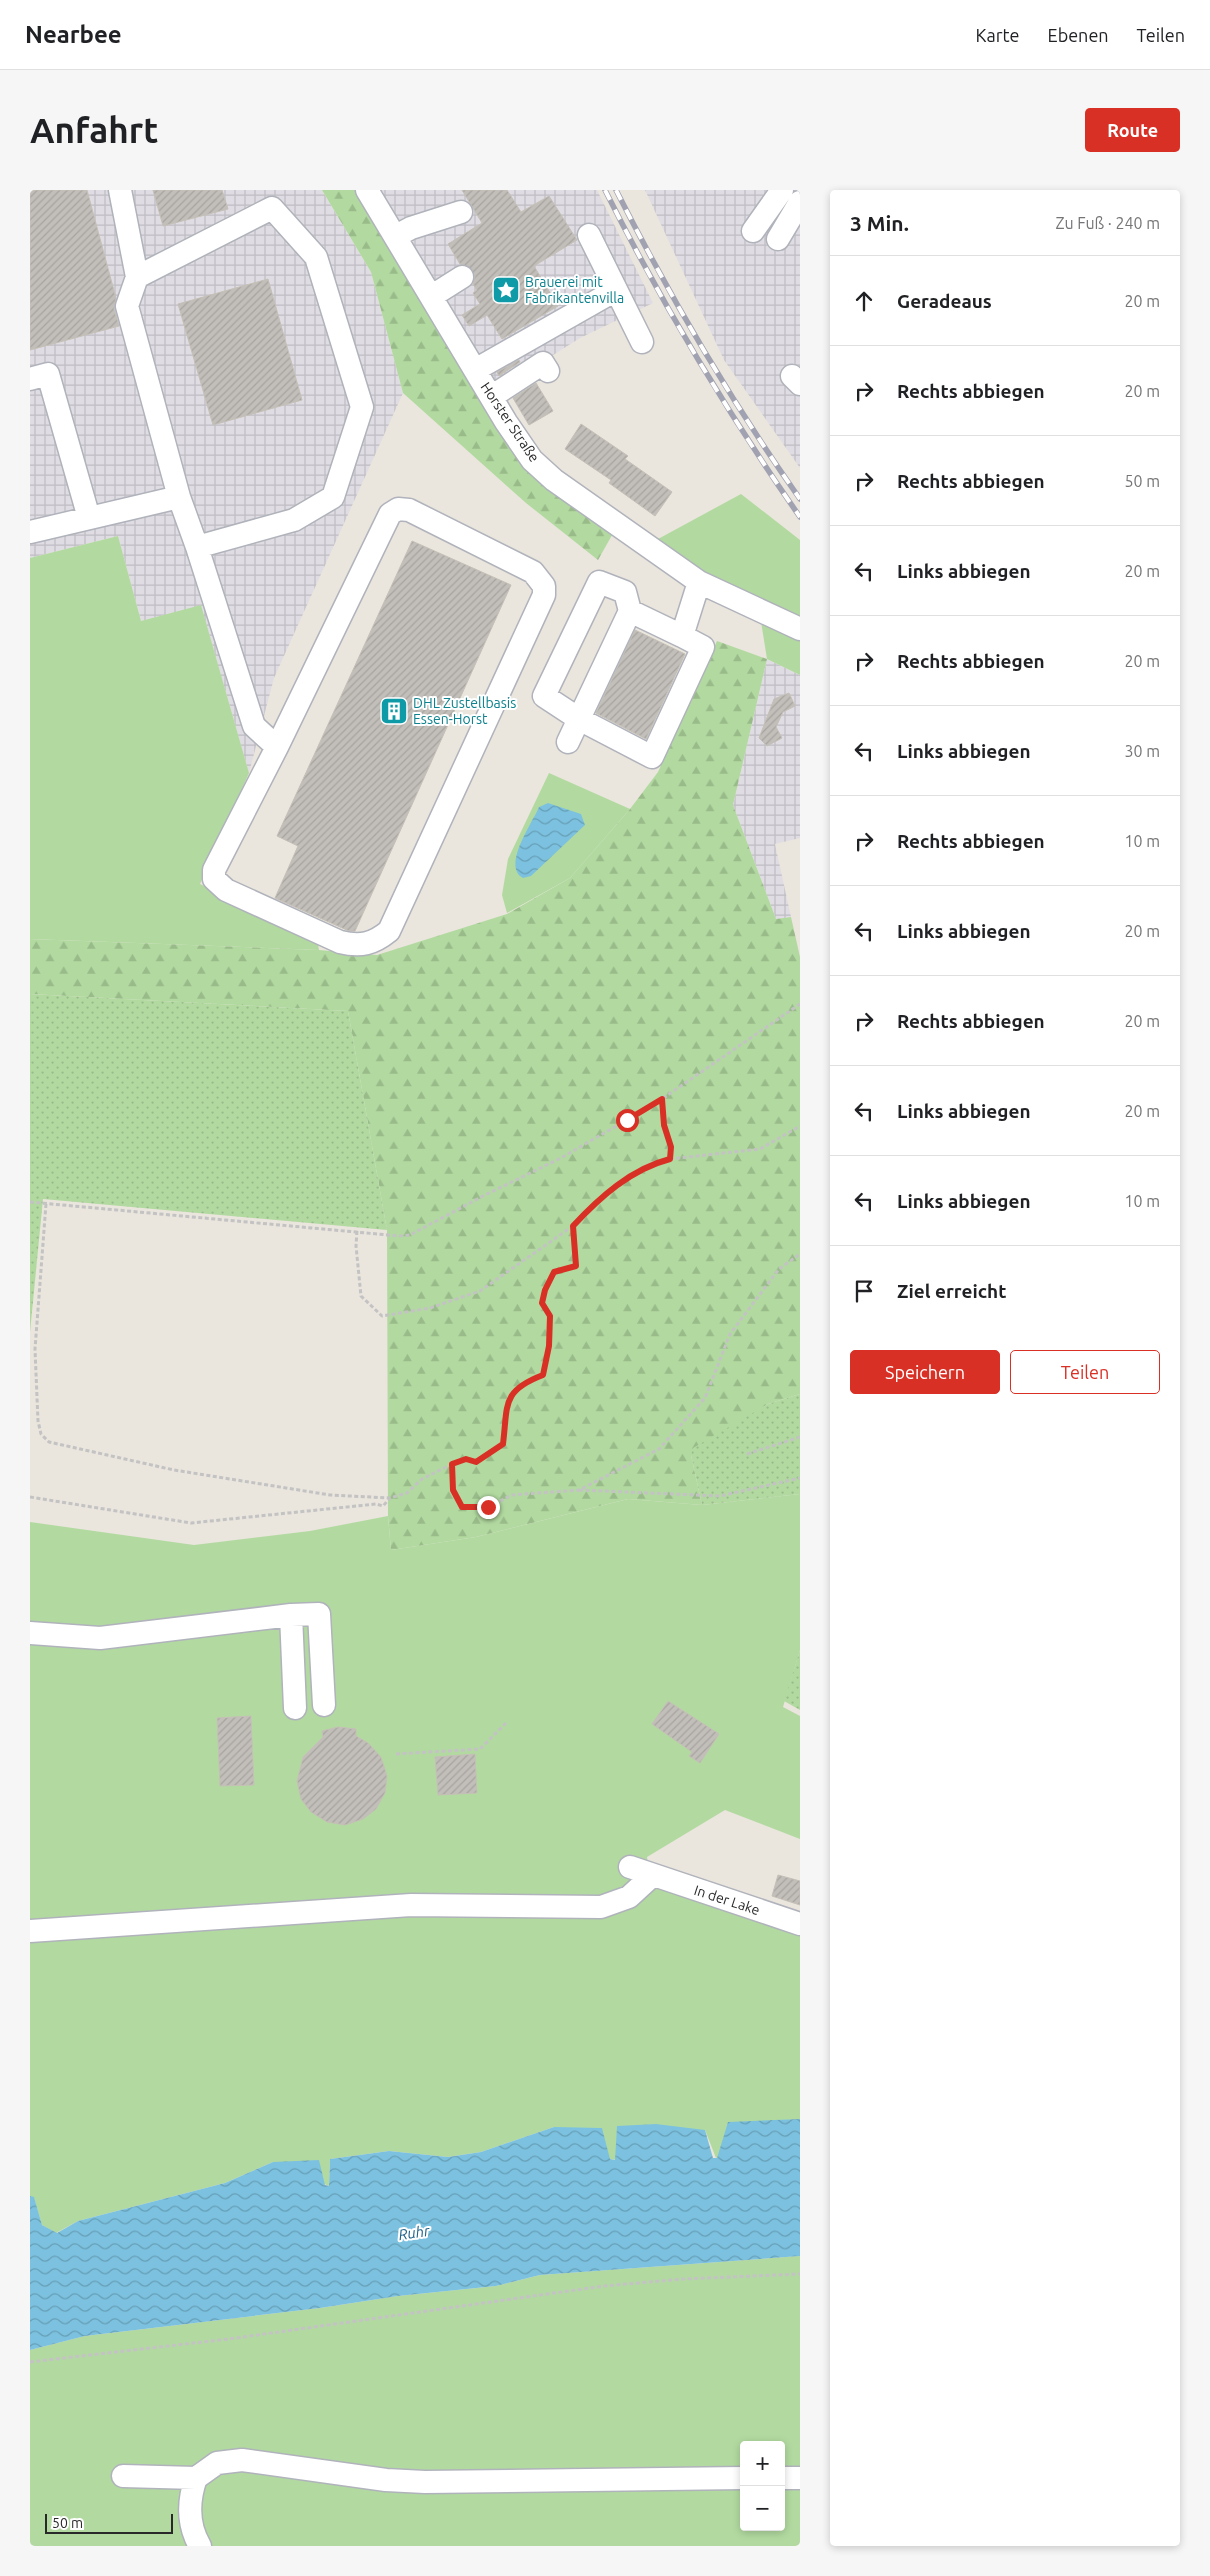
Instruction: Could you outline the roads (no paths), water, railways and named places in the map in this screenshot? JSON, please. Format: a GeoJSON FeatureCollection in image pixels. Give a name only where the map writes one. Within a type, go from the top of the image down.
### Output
{"type":"FeatureCollection","features":[{"type":"Feature","properties":{"kind":"street"},"geometry":{"type":"LineString","coordinates":[[120,190],[138,277],[127,306],[179,496],[254,726],[277,747]]}},
{"type":"Feature","properties":{"kind":"street","name":"Horster Straße"},"geometry":{"type":"LineString","coordinates":[[367,190],[491,397],[532,460],[554,480],[699,582],[800,629]]}},
{"type":"Feature","properties":{"kind":"street"},"geometry":{"type":"LineString","coordinates":[[753,231],[783,190],[800,202],[778,239]]}},
{"type":"Feature","properties":{"kind":"street"},"geometry":{"type":"LineString","coordinates":[[138,277],[269,199],[316,257],[362,407],[333,497],[294,520],[197,547]]}},
{"type":"Feature","properties":{"kind":"street"},"geometry":{"type":"LineString","coordinates":[[396,236],[411,228],[461,212]]}},
{"type":"Feature","properties":{"kind":"street"},"geometry":{"type":"LineString","coordinates":[[589,235],[642,342]]}},
{"type":"Feature","properties":{"kind":"street"},"geometry":{"type":"LineString","coordinates":[[432,296],[462,276]]}},
{"type":"Feature","properties":{"kind":"street"},"geometry":{"type":"LineString","coordinates":[[476,370],[616,290]]}},
{"type":"Feature","properties":{"kind":"street"},"geometry":{"type":"LineString","coordinates":[[491,397],[543,363],[548,371]]}},
{"type":"Feature","properties":{"kind":"street"},"geometry":{"type":"LineString","coordinates":[[30,379],[48,374],[89,518]]}},
{"type":"Feature","properties":{"kind":"street"},"geometry":{"type":"LineString","coordinates":[[30,532],[179,496]]}},
{"type":"Feature","properties":{"kind":"street"},"geometry":{"type":"LineString","coordinates":[[398,509],[409,510],[533,572],[540,578],[544,586],[544,595],[389,931],[377,941],[356,946],[340,942],[226,890],[214,879],[214,870],[277,747],[390,514],[398,509]]}},
{"type":"Feature","properties":{"kind":"street"},"geometry":{"type":"LineString","coordinates":[[568,742],[579,719],[630,611],[625,592],[599,582],[544,696],[579,719],[652,757],[703,647],[630,611]]}},
{"type":"Feature","properties":{"kind":"street"},"geometry":{"type":"LineString","coordinates":[[682,636],[699,582]]}},
{"type":"Feature","properties":{"kind":"street"},"geometry":{"type":"LineString","coordinates":[[30,1633],[100,1638],[291,1615],[319,1614],[324,1705]]}},
{"type":"Feature","properties":{"kind":"street"},"geometry":{"type":"LineString","coordinates":[[291,1615],[295,1708]]}},
{"type":"Feature","properties":{"kind":"street","name":"In der Lake"},"geometry":{"type":"LineString","coordinates":[[630,1867],[800,1924]]}},
{"type":"Feature","properties":{"kind":"street"},"geometry":{"type":"LineString","coordinates":[[30,1931],[411,1904],[601,1907],[629,1897],[653,1875]]}},
{"type":"Feature","properties":{"kind":"street"},"geometry":{"type":"LineString","coordinates":[[123,2476],[196,2478],[218,2463],[242,2460],[386,2480],[425,2482],[740,2478]]}},
{"type":"Feature","properties":{"kind":"street"},"geometry":{"type":"LineString","coordinates":[[196,2478],[189,2499],[190,2519],[200,2546]]}},
{"type":"Feature","properties":{"kind":"street"},"geometry":{"type":"LineString","coordinates":[[785,2478],[800,2478]]}},
{"type":"Feature","properties":{"kind":"water"},"geometry":{"type":"Polygon","coordinates":[[[548,803],[581,814],[585,825],[531,876],[523,878],[517,872],[515,864],[520,844],[539,807],[548,803]]]}},
{"type":"Feature","properties":{"kind":"water","name":"Ruhr"},"geometry":{"type":"Polygon","coordinates":[[[800,2119],[800,2256],[540,2275],[496,2286],[398,2296],[320,2308],[85,2336],[30,2350],[30,2196],[34,2197],[42,2225],[57,2233],[78,2221],[225,2183],[273,2162],[319,2160],[325,2185],[329,2186],[330,2159],[389,2151],[448,2157],[481,2152],[554,2127],[602,2128],[610,2159],[615,2160],[617,2126],[656,2124],[705,2130],[713,2158],[717,2158],[728,2122],[800,2119]]]}},
{"type":"Feature","properties":{"kind":"railway"},"geometry":{"type":"LineString","coordinates":[[605,190],[649,274],[696,357],[800,517]]}},
{"type":"Feature","properties":{"kind":"railway"},"geometry":{"type":"LineString","coordinates":[[616,190],[702,348],[774,462],[800,499]]}},
{"type":"Feature","properties":{"kind":"place","name":"Brauerei mit Fabrikantenvilla"},"geometry":{"type":"Point","coordinates":[506,290]}},
{"type":"Feature","properties":{"kind":"place","name":"DHL Zustellbasis Essen-Horst"},"geometry":{"type":"Point","coordinates":[394,711]}}]}
